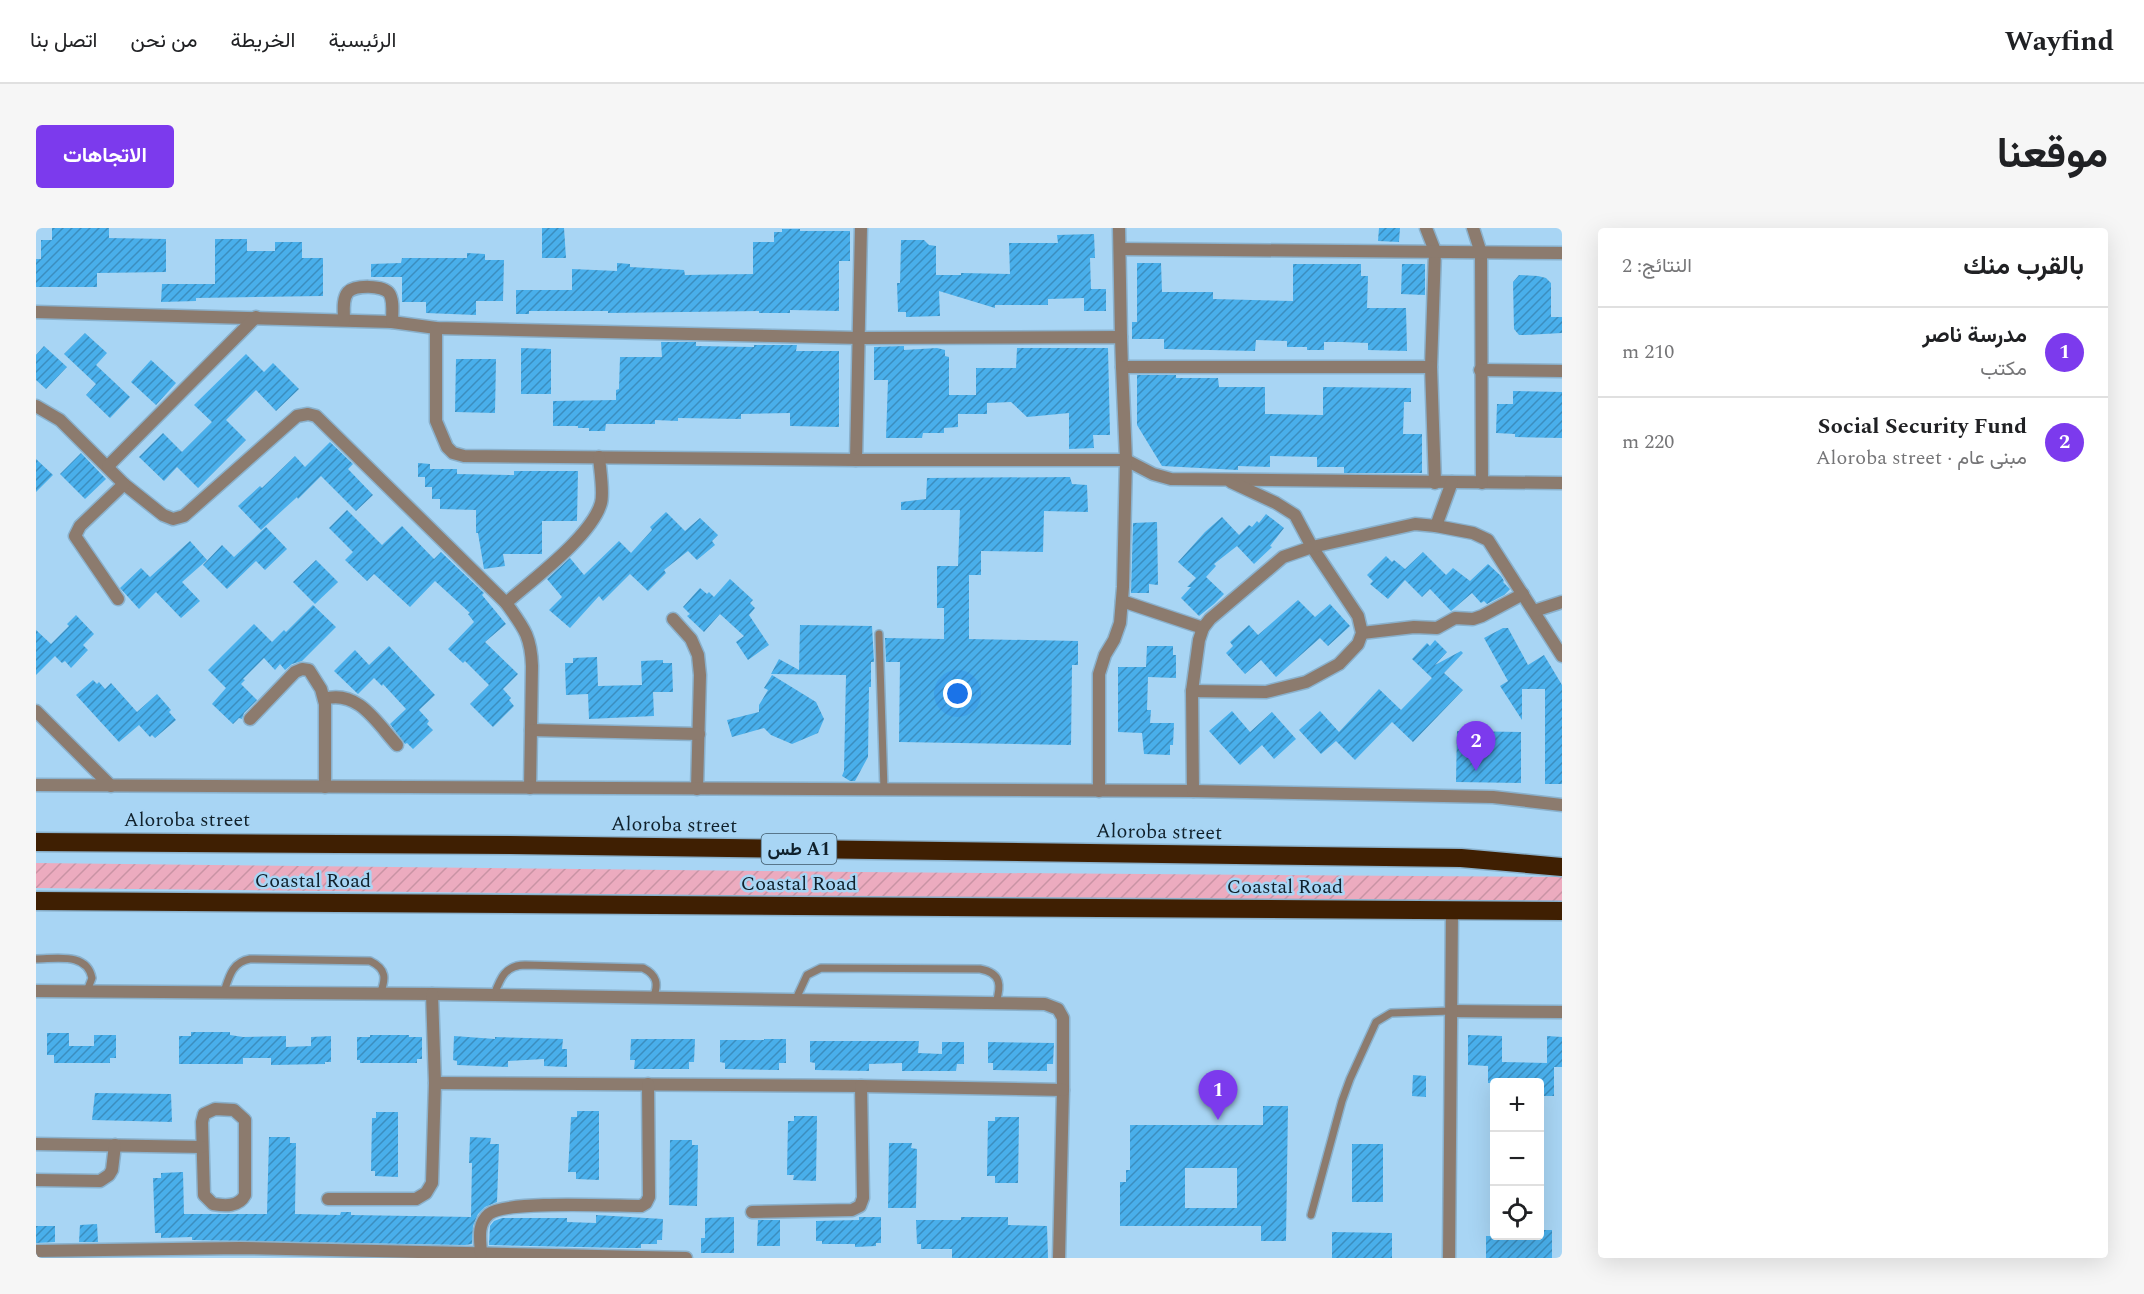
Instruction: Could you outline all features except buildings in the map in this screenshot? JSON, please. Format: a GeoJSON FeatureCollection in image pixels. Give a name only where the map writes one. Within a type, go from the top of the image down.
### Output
{"type":"FeatureCollection","features":[{"type":"Feature","properties":{"kind":"highway","name":"Aloroba street"},"geometry":{"type":"LineString","coordinates":[[36,842],[498,845],[1461,858],[1562,867]]}},
{"type":"Feature","properties":{"kind":"highway","name":"Coastal Road"},"geometry":{"type":"LineString","coordinates":[[36,902],[1562,911]]}},
{"type":"Feature","properties":{"kind":"street"},"geometry":{"type":"LineString","coordinates":[[856,460],[861,228]]}},
{"type":"Feature","properties":{"kind":"street"},"geometry":{"type":"LineString","coordinates":[[1099,791],[1099,674],[1120,623],[1122,601],[1126,460],[1119,228]]}},
{"type":"Feature","properties":{"kind":"street"},"geometry":{"type":"LineString","coordinates":[[1426,228],[1435,251],[1431,367],[1435,483]]}},
{"type":"Feature","properties":{"kind":"street"},"geometry":{"type":"LineString","coordinates":[[1473,228],[1481,253],[1482,483]]}},
{"type":"Feature","properties":{"kind":"street"},"geometry":{"type":"LineString","coordinates":[[1120,249],[1562,254]]}},
{"type":"Feature","properties":{"kind":"street"},"geometry":{"type":"LineString","coordinates":[[344,320],[345,298],[348,292],[356,288],[380,288],[387,291],[391,298],[392,322]]}},
{"type":"Feature","properties":{"kind":"street"},"geometry":{"type":"LineString","coordinates":[[36,312],[344,320],[392,322],[436,328],[860,338],[1121,337]]}},
{"type":"Feature","properties":{"kind":"street"},"geometry":{"type":"LineString","coordinates":[[108,466],[256,317]]}},
{"type":"Feature","properties":{"kind":"street"},"geometry":{"type":"LineString","coordinates":[[436,328],[436,421],[447,447],[453,453],[464,456],[1126,460],[1153,474],[1171,479],[1562,483]]}},
{"type":"Feature","properties":{"kind":"street"},"geometry":{"type":"LineString","coordinates":[[1122,367],[1431,367]]}},
{"type":"Feature","properties":{"kind":"street"},"geometry":{"type":"LineString","coordinates":[[1480,370],[1562,371]]}},
{"type":"Feature","properties":{"kind":"street"},"geometry":{"type":"LineString","coordinates":[[36,406],[60,420],[124,484],[163,516],[173,519],[184,516],[297,416],[308,414],[316,416],[506,603],[528,634],[531,648],[530,788]]}},
{"type":"Feature","properties":{"kind":"street"},"geometry":{"type":"LineString","coordinates":[[506,603],[573,544],[592,521],[601,502],[599,457]]}},
{"type":"Feature","properties":{"kind":"street"},"geometry":{"type":"LineString","coordinates":[[1192,691],[1266,692],[1306,682],[1339,664],[1358,644],[1362,633],[1358,616],[1312,547],[1295,516],[1288,510],[1227,480]]}},
{"type":"Feature","properties":{"kind":"street"},"geometry":{"type":"LineString","coordinates":[[1436,526],[1452,482]]}},
{"type":"Feature","properties":{"kind":"street"},"geometry":{"type":"LineString","coordinates":[[118,599],[75,536],[80,526],[124,484]]}},
{"type":"Feature","properties":{"kind":"street"},"geometry":{"type":"LineString","coordinates":[[1193,791],[1192,691],[1203,628],[1210,619],[1283,557],[1312,547],[1415,524],[1473,533],[1488,540],[1562,656]]}},
{"type":"Feature","properties":{"kind":"street"},"geometry":{"type":"LineString","coordinates":[[1362,633],[1414,627],[1437,628],[1455,618],[1473,619],[1482,616],[1523,594]]}},
{"type":"Feature","properties":{"kind":"street"},"geometry":{"type":"LineString","coordinates":[[1122,601],[1203,628]]}},
{"type":"Feature","properties":{"kind":"street"},"geometry":{"type":"LineString","coordinates":[[1534,611],[1562,602]]}},
{"type":"Feature","properties":{"kind":"street"},"geometry":{"type":"LineString","coordinates":[[673,619],[691,639],[698,655],[697,789]]}},
{"type":"Feature","properties":{"kind":"street"},"geometry":{"type":"LineString","coordinates":[[250,718],[294,672],[302,669],[309,670],[321,689],[324,699],[325,787]]}},
{"type":"Feature","properties":{"kind":"street"},"geometry":{"type":"LineString","coordinates":[[324,699],[340,697],[358,703],[397,745]]}},
{"type":"Feature","properties":{"kind":"street"},"geometry":{"type":"LineString","coordinates":[[36,711],[111,786]]}},
{"type":"Feature","properties":{"kind":"street"},"geometry":{"type":"LineString","coordinates":[[531,730],[699,734]]}},
{"type":"Feature","properties":{"kind":"street"},"geometry":{"type":"LineString","coordinates":[[36,785],[1193,791],[1493,797],[1562,805]]}},
{"type":"Feature","properties":{"kind":"street"},"geometry":{"type":"LineString","coordinates":[[1449,1258],[1452,911]]}},
{"type":"Feature","properties":{"kind":"street"},"geometry":{"type":"LineString","coordinates":[[36,991],[432,994],[1045,1004],[1058,1009],[1063,1018],[1059,1258]]}},
{"type":"Feature","properties":{"kind":"street"},"geometry":{"type":"LineString","coordinates":[[328,1199],[416,1199],[426,1193],[432,1183],[435,1083],[432,994]]}},
{"type":"Feature","properties":{"kind":"street"},"geometry":{"type":"LineString","coordinates":[[1451,1011],[1562,1012]]}},
{"type":"Feature","properties":{"kind":"street"},"geometry":{"type":"LineString","coordinates":[[435,1083],[1063,1090]]}},
{"type":"Feature","properties":{"kind":"street"},"geometry":{"type":"LineString","coordinates":[[481,1253],[480,1232],[483,1221],[490,1213],[500,1208],[641,1206],[646,1203],[649,1197],[648,1084]]}},
{"type":"Feature","properties":{"kind":"street"},"geometry":{"type":"LineString","coordinates":[[752,1212],[852,1209],[860,1206],[862,1198],[861,1086]]}},
{"type":"Feature","properties":{"kind":"street"},"geometry":{"type":"LineString","coordinates":[[230,1109],[242,1115],[245,1125],[245,1195],[240,1202],[218,1205],[206,1199],[203,1191],[202,1147],[202,1122],[207,1111],[230,1109]]}},
{"type":"Feature","properties":{"kind":"street"},"geometry":{"type":"LineString","coordinates":[[36,1144],[202,1147]]}},
{"type":"Feature","properties":{"kind":"street"},"geometry":{"type":"LineString","coordinates":[[36,1180],[100,1181],[112,1170],[115,1145]]}},
{"type":"Feature","properties":{"kind":"street"},"geometry":{"type":"LineString","coordinates":[[36,1251],[240,1248],[686,1258]]}},
{"type":"Feature","properties":{"kind":"lane"},"geometry":{"type":"LineString","coordinates":[[879,634],[884,790]]}},
{"type":"Feature","properties":{"kind":"lane"},"geometry":{"type":"LineString","coordinates":[[36,959],[82,961],[89,968],[93,978],[87,991]]}},
{"type":"Feature","properties":{"kind":"lane"},"geometry":{"type":"LineString","coordinates":[[224,992],[235,966],[250,959],[370,961],[379,966],[386,979],[380,994]]}},
{"type":"Feature","properties":{"kind":"lane"},"geometry":{"type":"LineString","coordinates":[[494,995],[504,972],[514,966],[525,965],[643,968],[657,981],[658,986],[653,998]]}},
{"type":"Feature","properties":{"kind":"lane"},"geometry":{"type":"LineString","coordinates":[[795,1001],[807,975],[821,968],[980,969],[993,975],[999,983],[996,1003]]}},
{"type":"Feature","properties":{"kind":"lane"},"geometry":{"type":"LineString","coordinates":[[1311,1215],[1342,1101],[1376,1022],[1391,1013],[1451,1011]]}},
{"type":"Feature","properties":{"kind":"shaded area"},"geometry":{"type":"Polygon","coordinates":[[[36,863],[1562,877],[1562,901],[36,888],[36,863]]]}},
{"type":"Feature","properties":{"kind":"place","name":"Social Security Fund"},"geometry":{"type":"Point","coordinates":[1476,771]}},
{"type":"Feature","properties":{"kind":"place","name":"مدرسة ناصر"},"geometry":{"type":"Point","coordinates":[1218,1120]}}]}
